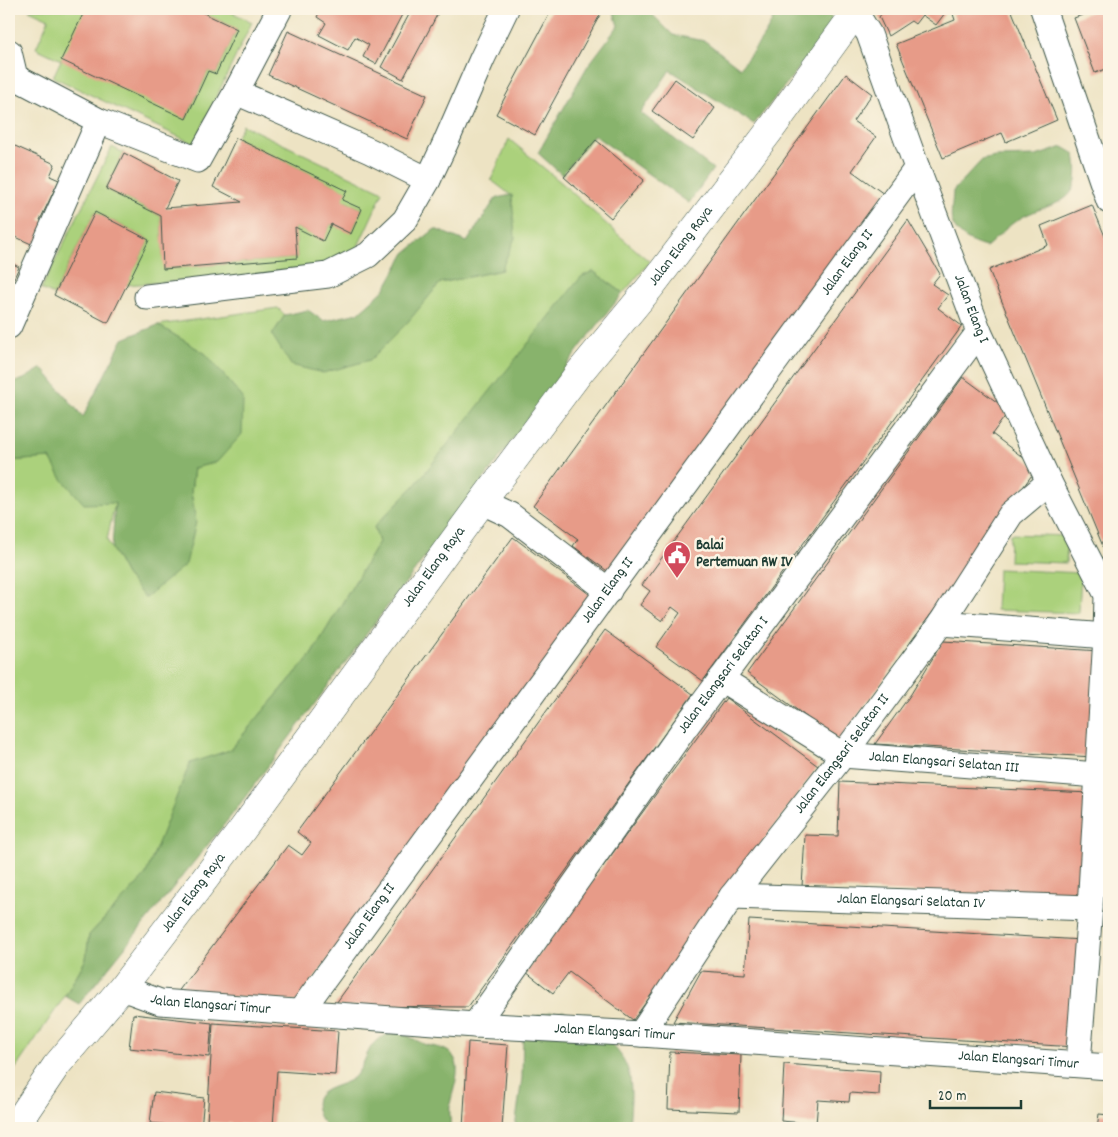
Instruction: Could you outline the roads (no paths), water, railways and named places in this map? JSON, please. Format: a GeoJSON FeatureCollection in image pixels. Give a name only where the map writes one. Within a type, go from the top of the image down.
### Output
{"type":"FeatureCollection","features":[{"type":"Feature","properties":{"kind":"main road","name":"Jalan Elang Raya"},"geometry":{"type":"LineString","coordinates":[[14,1128],[56,1066],[122,988],[242,830],[482,502],[579,373],[658,278],[857,11]]}},
{"type":"Feature","properties":{"kind":"street"},"geometry":{"type":"LineString","coordinates":[[9,52],[15,76],[99,121],[198,160],[236,92],[278,10],[276,9]]}},
{"type":"Feature","properties":{"kind":"street"},"geometry":{"type":"LineString","coordinates":[[147,297],[328,276],[368,255],[405,220],[428,180],[506,9]]}},
{"type":"Feature","properties":{"kind":"street"},"geometry":{"type":"LineString","coordinates":[[1047,10],[1100,147],[1109,201]]}},
{"type":"Feature","properties":{"kind":"street","name":"Jalan Elang I"},"geometry":{"type":"LineString","coordinates":[[857,11],[869,34],[979,332],[1049,482],[1108,594]]}},
{"type":"Feature","properties":{"kind":"street"},"geometry":{"type":"LineString","coordinates":[[236,92],[370,151],[428,180]]}},
{"type":"Feature","properties":{"kind":"street"},"geometry":{"type":"LineString","coordinates":[[9,326],[99,121]]}},
{"type":"Feature","properties":{"kind":"street","name":"Jalan Elang II"},"geometry":{"type":"LineString","coordinates":[[300,1012],[917,168]]}},
{"type":"Feature","properties":{"kind":"street","name":"Jalan Elangsari Selatan I"},"geometry":{"type":"LineString","coordinates":[[475,1025],[684,729],[979,332]]}},
{"type":"Feature","properties":{"kind":"street","name":"Jalan Elangsari Selatan II"},"geometry":{"type":"LineString","coordinates":[[641,1034],[732,896],[843,755],[941,623],[1011,514],[1049,482]]}},
{"type":"Feature","properties":{"kind":"street"},"geometry":{"type":"LineString","coordinates":[[482,502],[510,515],[609,590]]}},
{"type":"Feature","properties":{"kind":"street"},"geometry":{"type":"LineString","coordinates":[[1078,1064],[1090,908],[1108,594]]}},
{"type":"Feature","properties":{"kind":"street"},"geometry":{"type":"LineString","coordinates":[[941,623],[1106,636]]}},
{"type":"Feature","properties":{"kind":"street","name":"Jalan Elangsari Selatan III"},"geometry":{"type":"LineString","coordinates":[[721,679],[843,755],[1097,775]]}},
{"type":"Feature","properties":{"kind":"street","name":"Jalan Elangsari Selatan IV"},"geometry":{"type":"LineString","coordinates":[[732,896],[1090,908]]}},
{"type":"Feature","properties":{"kind":"street","name":"Jalan Elangsari Timur"},"geometry":{"type":"LineString","coordinates":[[122,988],[160,1002],[1109,1067]]}},
{"type":"Feature","properties":{"kind":"place","name":"Balai Pertemuan RW IV"},"geometry":{"type":"Point","coordinates":[677,579]}}]}
